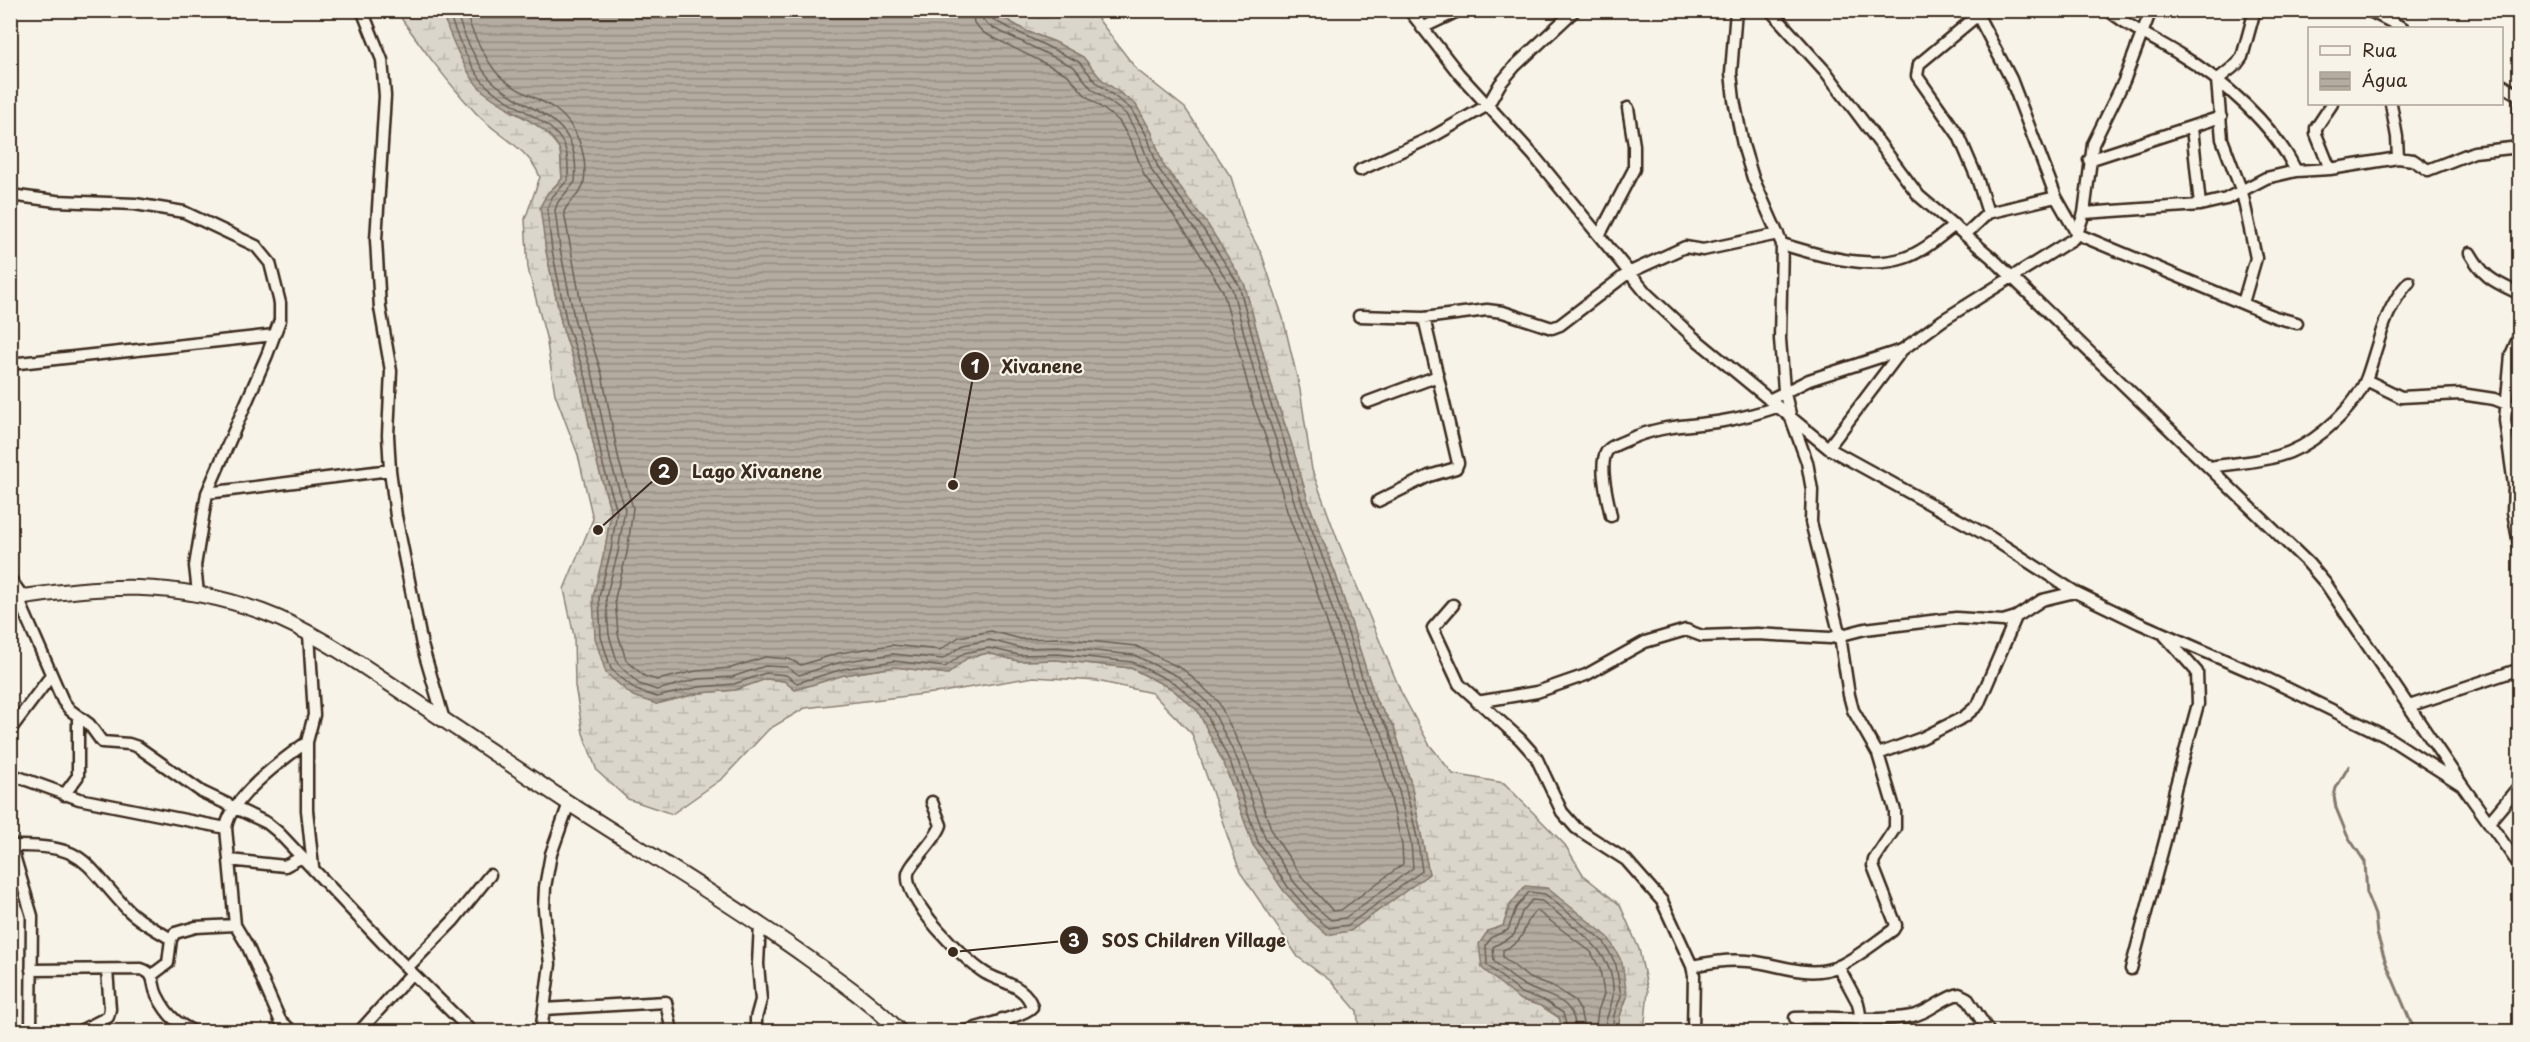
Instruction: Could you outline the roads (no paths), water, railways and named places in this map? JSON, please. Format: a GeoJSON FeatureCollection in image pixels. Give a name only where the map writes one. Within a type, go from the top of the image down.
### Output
{"type":"FeatureCollection","features":[{"type":"Feature","properties":{"kind":"main road"},"geometry":{"type":"LineString","coordinates":[[17,598],[89,588],[144,586],[198,593],[264,613],[309,634],[351,658],[569,803],[760,924],[867,1001],[900,1032]]}},
{"type":"Feature","properties":{"kind":"street"},"geometry":{"type":"LineString","coordinates":[[362,10],[382,60],[385,96],[376,240],[380,308],[391,371],[388,435],[390,470],[396,516],[422,645],[444,720]]}},
{"type":"Feature","properties":{"kind":"street"},"geometry":{"type":"LineString","coordinates":[[1409,10],[1600,234],[1628,273],[1646,293],[1692,336],[1828,448],[1990,537],[2075,592],[2268,679],[2387,737],[2462,785]]}},
{"type":"Feature","properties":{"kind":"street"},"geometry":{"type":"LineString","coordinates":[[1422,28],[1460,10]]}},
{"type":"Feature","properties":{"kind":"street"},"geometry":{"type":"LineString","coordinates":[[1360,170],[1434,136],[1488,105],[1500,84],[1515,66],[1575,10]]}},
{"type":"Feature","properties":{"kind":"street"},"geometry":{"type":"LineString","coordinates":[[1692,966],[1710,962],[1747,961],[1802,972],[1838,966],[1895,928],[1874,860],[1895,828],[1895,811],[1878,754],[1853,710],[1848,695],[1840,636],[1811,522],[1812,490],[1807,462],[1791,418],[1784,390],[1780,339],[1780,239],[1753,178],[1743,145],[1734,100],[1731,73],[1736,10]]}},
{"type":"Feature","properties":{"kind":"street"},"geometry":{"type":"LineString","coordinates":[[1770,10],[1826,72],[1919,196],[2011,276],[2308,563],[2326,584],[2462,785],[2490,821],[2520,866]]}},
{"type":"Feature","properties":{"kind":"street"},"geometry":{"type":"LineString","coordinates":[[2108,10],[2143,35],[2177,52],[2217,80],[2270,133],[2287,153],[2296,171]]}},
{"type":"Feature","properties":{"kind":"street"},"geometry":{"type":"LineString","coordinates":[[1828,448],[1902,350],[1943,320],[2073,239],[2077,234],[2084,213],[2090,160],[2099,128],[2124,81],[2151,10]]}},
{"type":"Feature","properties":{"kind":"street"},"geometry":{"type":"LineString","coordinates":[[2217,80],[2242,57],[2255,10]]}},
{"type":"Feature","properties":{"kind":"street"},"geometry":{"type":"LineString","coordinates":[[2368,10],[2401,27]]}},
{"type":"Feature","properties":{"kind":"street"},"geometry":{"type":"LineString","coordinates":[[1988,213],[1977,178],[1959,136],[1917,76],[1919,64],[1977,13],[2011,79],[2056,197],[2077,234],[2297,323]]}},
{"type":"Feature","properties":{"kind":"street"},"geometry":{"type":"LineString","coordinates":[[2217,80],[2224,150],[2242,192],[2256,258],[2243,303]]}},
{"type":"Feature","properties":{"kind":"street"},"geometry":{"type":"LineString","coordinates":[[2503,86],[2519,96],[2520,123]]}},
{"type":"Feature","properties":{"kind":"street"},"geometry":{"type":"LineString","coordinates":[[2330,169],[2316,135],[2316,128],[2331,105]]}},
{"type":"Feature","properties":{"kind":"street"},"geometry":{"type":"LineString","coordinates":[[2391,105],[2397,136],[2398,159]]}},
{"type":"Feature","properties":{"kind":"street"},"geometry":{"type":"LineString","coordinates":[[1600,234],[1634,168],[1634,145],[1628,108]]}},
{"type":"Feature","properties":{"kind":"street"},"geometry":{"type":"LineString","coordinates":[[2090,160],[2221,117]]}},
{"type":"Feature","properties":{"kind":"street"},"geometry":{"type":"LineString","coordinates":[[2192,128],[2200,205]]}},
{"type":"Feature","properties":{"kind":"street"},"geometry":{"type":"LineString","coordinates":[[2084,213],[2200,205],[2226,200],[2266,178],[2296,171],[2330,169],[2398,159],[2413,160],[2428,170],[2474,152],[2520,147]]}},
{"type":"Feature","properties":{"kind":"street"},"geometry":{"type":"LineString","coordinates":[[10,195],[56,201],[135,204],[184,212],[256,246],[270,263],[276,282],[280,311],[274,335],[207,493],[195,566],[198,593]]}},
{"type":"Feature","properties":{"kind":"street"},"geometry":{"type":"LineString","coordinates":[[1965,235],[1988,213],[2056,197]]}},
{"type":"Feature","properties":{"kind":"street"},"geometry":{"type":"LineString","coordinates":[[1359,316],[1424,318],[1487,310],[1503,312],[1552,328],[1560,325],[1628,273],[1685,247],[1703,250],[1780,239],[1856,262],[1879,263],[1904,258],[1923,249],[1955,225]]}},
{"type":"Feature","properties":{"kind":"street"},"geometry":{"type":"LineString","coordinates":[[2470,254],[2481,272],[2488,278],[2520,294]]}},
{"type":"Feature","properties":{"kind":"street"},"geometry":{"type":"LineString","coordinates":[[2209,467],[2290,452],[2332,426],[2366,380],[2387,314],[2409,282]]}},
{"type":"Feature","properties":{"kind":"street"},"geometry":{"type":"LineString","coordinates":[[1378,501],[1429,476],[1456,468],[1458,463],[1424,318]]}},
{"type":"Feature","properties":{"kind":"street"},"geometry":{"type":"LineString","coordinates":[[2520,334],[2511,355],[2506,436],[2514,484],[2512,512],[2520,549]]}},
{"type":"Feature","properties":{"kind":"street"},"geometry":{"type":"LineString","coordinates":[[10,364],[274,335]]}},
{"type":"Feature","properties":{"kind":"street"},"geometry":{"type":"LineString","coordinates":[[1611,516],[1605,483],[1604,460],[1607,452],[1613,447],[1645,432],[1668,426],[1722,421],[1773,403],[1784,390],[1809,380],[1902,350]]}},
{"type":"Feature","properties":{"kind":"street"},"geometry":{"type":"LineString","coordinates":[[1368,402],[1438,376]]}},
{"type":"Feature","properties":{"kind":"street"},"geometry":{"type":"LineString","coordinates":[[2366,380],[2401,397],[2462,394],[2520,409]]}},
{"type":"Feature","properties":{"kind":"street"},"geometry":{"type":"LineString","coordinates":[[207,493],[390,470]]}},
{"type":"Feature","properties":{"kind":"street"},"geometry":{"type":"LineString","coordinates":[[10,579],[50,677],[63,701],[89,724],[102,742],[138,747],[202,792],[267,823],[313,867],[410,971],[472,1032]]}},
{"type":"Feature","properties":{"kind":"street"},"geometry":{"type":"LineString","coordinates":[[1477,702],[1537,692],[1586,675],[1645,642],[1686,630],[1702,636],[1756,634],[1830,638],[1865,629],[1956,618],[2003,621],[2016,617],[2042,600],[2075,592]]}},
{"type":"Feature","properties":{"kind":"street"},"geometry":{"type":"LineString","coordinates":[[1453,605],[1433,626],[1433,630],[1459,684],[1520,739],[1536,758],[1562,813],[1576,828],[1626,860],[1657,894],[1672,920],[1692,966],[1693,1032]]}},
{"type":"Feature","properties":{"kind":"street"},"geometry":{"type":"LineString","coordinates":[[1878,754],[1933,733],[1964,717],[1978,705],[2016,617]]}},
{"type":"Feature","properties":{"kind":"street"},"geometry":{"type":"LineString","coordinates":[[2131,969],[2198,705],[2198,672],[2163,633]]}},
{"type":"Feature","properties":{"kind":"street"},"geometry":{"type":"LineString","coordinates":[[309,634],[314,715],[307,742],[307,810],[313,867]]}},
{"type":"Feature","properties":{"kind":"street"},"geometry":{"type":"LineString","coordinates":[[2409,706],[2520,669]]}},
{"type":"Feature","properties":{"kind":"street"},"geometry":{"type":"LineString","coordinates":[[10,730],[50,677]]}},
{"type":"Feature","properties":{"kind":"street"},"geometry":{"type":"LineString","coordinates":[[64,795],[78,776],[78,716]]}},
{"type":"Feature","properties":{"kind":"street"},"geometry":{"type":"LineString","coordinates":[[293,1032],[280,1020],[247,945],[235,925],[226,828],[227,820],[235,806],[285,758],[307,742]]}},
{"type":"Feature","properties":{"kind":"street"},"geometry":{"type":"LineString","coordinates":[[10,774],[64,795],[226,828]]}},
{"type":"Feature","properties":{"kind":"street"},"geometry":{"type":"LineString","coordinates":[[2490,821],[2520,785]]}},
{"type":"Feature","properties":{"kind":"street"},"geometry":{"type":"LineString","coordinates":[[932,802],[941,825],[932,843],[908,870],[908,882],[915,901],[944,936],[976,967],[1024,992],[1032,1007],[1027,1013],[963,1032]]}},
{"type":"Feature","properties":{"kind":"street"},"geometry":{"type":"LineString","coordinates":[[541,1032],[550,957],[544,909],[545,887],[551,854],[569,803]]}},
{"type":"Feature","properties":{"kind":"street"},"geometry":{"type":"LineString","coordinates":[[31,1032],[32,916],[11,844],[62,849],[75,853],[98,874],[129,911],[171,939]]}},
{"type":"Feature","properties":{"kind":"street"},"geometry":{"type":"LineString","coordinates":[[229,860],[285,866],[302,857]]}},
{"type":"Feature","properties":{"kind":"street"},"geometry":{"type":"LineString","coordinates":[[359,1032],[490,875]]}},
{"type":"Feature","properties":{"kind":"street"},"geometry":{"type":"LineString","coordinates":[[759,1031],[756,1018],[761,1000],[758,964],[760,924]]}},
{"type":"Feature","properties":{"kind":"street"},"geometry":{"type":"LineString","coordinates":[[152,975],[168,963],[171,939],[175,933],[187,928],[235,925]]}},
{"type":"Feature","properties":{"kind":"street"},"geometry":{"type":"LineString","coordinates":[[1838,966],[1858,1003],[1861,1020]]}},
{"type":"Feature","properties":{"kind":"street"},"geometry":{"type":"LineString","coordinates":[[78,1032],[108,1017],[107,969]]}},
{"type":"Feature","properties":{"kind":"street"},"geometry":{"type":"LineString","coordinates":[[31,970],[141,969],[152,975]]}},
{"type":"Feature","properties":{"kind":"street"},"geometry":{"type":"LineString","coordinates":[[152,975],[156,995],[174,1020],[183,1028],[194,1032]]}},
{"type":"Feature","properties":{"kind":"street"},"geometry":{"type":"LineString","coordinates":[[1795,1018],[1861,1020],[1915,1016],[1950,996],[1959,994],[1967,998],[1989,1032]]}},
{"type":"Feature","properties":{"kind":"street"},"geometry":{"type":"LineString","coordinates":[[544,1009],[666,1002],[672,1032]]}},
{"type":"Feature","properties":{"kind":"street"},"geometry":{"type":"LineString","coordinates":[[1002,1019],[1008,1032]]}},
{"type":"Feature","properties":{"kind":"water"},"geometry":{"type":"Polygon","coordinates":[[[443,11],[992,11],[1026,31],[1055,42],[1083,57],[1101,79],[1136,105],[1152,133],[1163,165],[1208,225],[1244,283],[1274,394],[1309,504],[1336,575],[1376,701],[1394,727],[1411,784],[1429,874],[1350,931],[1327,935],[1283,890],[1253,845],[1225,766],[1198,711],[1172,689],[1131,668],[1057,660],[1018,661],[988,653],[967,658],[948,674],[895,667],[844,675],[795,690],[784,681],[766,679],[735,690],[700,693],[656,704],[633,696],[606,673],[595,638],[593,596],[605,549],[611,512],[598,466],[580,380],[562,326],[546,251],[540,207],[547,194],[562,179],[560,151],[555,142],[537,125],[490,96],[475,83],[458,52],[443,11]]]}},
{"type":"Feature","properties":{"kind":"water"},"geometry":{"type":"Polygon","coordinates":[[[1525,886],[1547,888],[1608,937],[1622,962],[1627,997],[1620,1016],[1618,1031],[1563,1031],[1559,1017],[1541,1006],[1519,999],[1482,968],[1479,944],[1488,931],[1503,926],[1510,905],[1525,886]]]}},
{"type":"Feature","properties":{"kind":"waterway"},"geometry":{"type":"LineString","coordinates":[[2349,766],[2336,788],[2334,796],[2336,808],[2347,835],[2365,862],[2367,895],[2375,915],[2377,934],[2386,963],[2415,1032]]}},
{"type":"Feature","properties":{"kind":"place","name":"Xivanene"},"geometry":{"type":"Point","coordinates":[953,485]}},
{"type":"Feature","properties":{"kind":"place","name":"Lago Xivanene"},"geometry":{"type":"Point","coordinates":[598,530]}},
{"type":"Feature","properties":{"kind":"place","name":"SOS Children Village"},"geometry":{"type":"Point","coordinates":[953,952]}}]}
